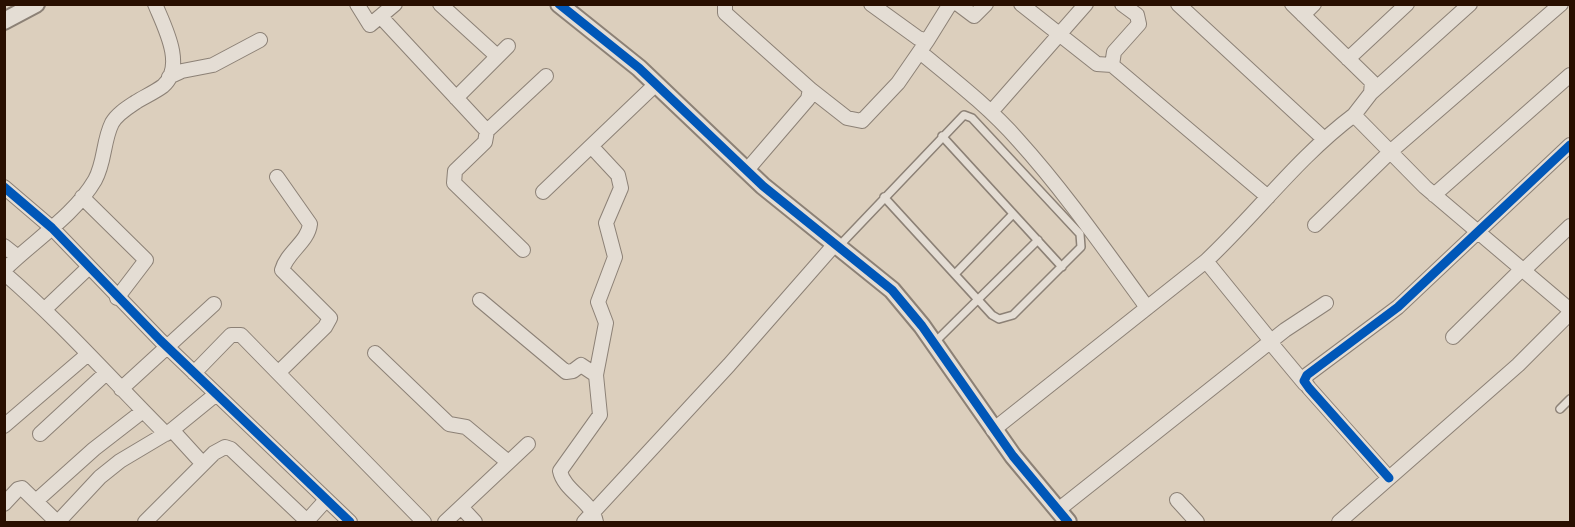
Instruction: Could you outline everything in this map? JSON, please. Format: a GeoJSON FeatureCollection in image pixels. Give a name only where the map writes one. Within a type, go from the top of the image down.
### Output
{"type":"FeatureCollection","features":[{"type":"Feature","properties":{"kind":"street"},"geometry":{"type":"LineString","coordinates":[[4,21],[36,4]]}},
{"type":"Feature","properties":{"kind":"street"},"geometry":{"type":"LineString","coordinates":[[155,4],[171,50],[173,64],[169,77],[164,85],[120,113],[113,122],[102,166],[82,197],[4,272],[45,309],[143,411],[203,464]]}},
{"type":"Feature","properties":{"kind":"street"},"geometry":{"type":"LineString","coordinates":[[357,4],[367,24],[373,24],[395,4]]}},
{"type":"Feature","properties":{"kind":"street"},"geometry":{"type":"LineString","coordinates":[[440,4],[497,56]]}},
{"type":"Feature","properties":{"kind":"street"},"geometry":{"type":"LineString","coordinates":[[559,4],[656,84],[747,170],[892,290],[934,343],[993,430],[1063,516],[1271,342],[1326,303]]}},
{"type":"Feature","properties":{"kind":"street"},"geometry":{"type":"LineString","coordinates":[[725,4],[725,14],[810,89],[847,118],[862,121],[898,83],[950,4]]}},
{"type":"Feature","properties":{"kind":"street"},"geometry":{"type":"LineString","coordinates":[[871,4],[918,38],[991,112],[1060,191],[1146,306]]}},
{"type":"Feature","properties":{"kind":"street"},"geometry":{"type":"LineString","coordinates":[[958,4],[974,16],[986,4]]}},
{"type":"Feature","properties":{"kind":"street"},"geometry":{"type":"LineString","coordinates":[[991,112],[1086,4]]}},
{"type":"Feature","properties":{"kind":"street"},"geometry":{"type":"LineString","coordinates":[[1112,65],[1114,52],[1139,24],[1137,15],[1122,4]]}},
{"type":"Feature","properties":{"kind":"street"},"geometry":{"type":"LineString","coordinates":[[1178,4],[1323,138]]}},
{"type":"Feature","properties":{"kind":"street"},"geometry":{"type":"LineString","coordinates":[[1292,4],[1372,82],[1371,93]]}},
{"type":"Feature","properties":{"kind":"street"},"geometry":{"type":"LineString","coordinates":[[1303,15],[1314,4]]}},
{"type":"Feature","properties":{"kind":"street"},"geometry":{"type":"LineString","coordinates":[[1348,58],[1407,4]]}},
{"type":"Feature","properties":{"kind":"street"},"geometry":{"type":"LineString","coordinates":[[993,430],[1146,306],[1206,261],[1323,138],[1354,115],[1371,93],[1470,4]]}},
{"type":"Feature","properties":{"kind":"street"},"geometry":{"type":"LineString","coordinates":[[1315,225],[1390,152],[1561,4]]}},
{"type":"Feature","properties":{"kind":"street"},"geometry":{"type":"LineString","coordinates":[[1022,5],[1097,64],[1112,65],[1268,197]]}},
{"type":"Feature","properties":{"kind":"street"},"geometry":{"type":"LineString","coordinates":[[381,17],[488,131]]}},
{"type":"Feature","properties":{"kind":"street"},"geometry":{"type":"LineString","coordinates":[[169,77],[182,71],[213,64],[260,40]]}},
{"type":"Feature","properties":{"kind":"street"},"geometry":{"type":"LineString","coordinates":[[456,98],[508,45]]}},
{"type":"Feature","properties":{"kind":"street"},"geometry":{"type":"LineString","coordinates":[[1434,195],[1570,75]]}},
{"type":"Feature","properties":{"kind":"street"},"geometry":{"type":"LineString","coordinates":[[523,250],[454,183],[455,171],[485,142],[488,131],[546,76]]}},
{"type":"Feature","properties":{"kind":"street"},"geometry":{"type":"LineString","coordinates":[[543,192],[656,84]]}},
{"type":"Feature","properties":{"kind":"street"},"geometry":{"type":"LineString","coordinates":[[747,170],[808,99],[810,89]]}},
{"type":"Feature","properties":{"kind":"street"},"geometry":{"type":"LineString","coordinates":[[1339,522],[1518,365],[1570,311],[1524,269],[1434,195],[1354,115]]}},
{"type":"Feature","properties":{"kind":"street"},"geometry":{"type":"LineString","coordinates":[[1305,384],[1307,375],[1398,307],[1570,145]]}},
{"type":"Feature","properties":{"kind":"street"},"geometry":{"type":"LineString","coordinates":[[591,146],[618,175],[621,188],[606,223],[615,257],[598,302],[606,323],[596,375],[600,415],[560,471],[591,519],[837,245]]}},
{"type":"Feature","properties":{"kind":"street"},"geometry":{"type":"LineString","coordinates":[[277,177],[310,224],[306,235],[284,263],[282,270],[330,318],[325,327],[279,372]]}},
{"type":"Feature","properties":{"kind":"street"},"geometry":{"type":"LineString","coordinates":[[4,187],[51,228],[117,298],[215,395],[325,501],[350,522]]}},
{"type":"Feature","properties":{"kind":"street"},"geometry":{"type":"LineString","coordinates":[[82,197],[146,260],[117,298]]}},
{"type":"Feature","properties":{"kind":"street"},"geometry":{"type":"LineString","coordinates":[[1453,337],[1570,226]]}},
{"type":"Feature","properties":{"kind":"street"},"geometry":{"type":"LineString","coordinates":[[4,246],[18,257]]}},
{"type":"Feature","properties":{"kind":"street"},"geometry":{"type":"LineString","coordinates":[[1206,261],[1305,384],[1389,478]]}},
{"type":"Feature","properties":{"kind":"street"},"geometry":{"type":"LineString","coordinates":[[45,309],[88,268]]}},
{"type":"Feature","properties":{"kind":"street"},"geometry":{"type":"LineString","coordinates":[[480,300],[566,372],[573,371],[581,365],[596,375]]}},
{"type":"Feature","properties":{"kind":"street"},"geometry":{"type":"LineString","coordinates":[[121,389],[214,304]]}},
{"type":"Feature","properties":{"kind":"street"},"geometry":{"type":"LineString","coordinates":[[194,373],[236,333],[252,344],[424,522]]}},
{"type":"Feature","properties":{"kind":"street"},"geometry":{"type":"LineString","coordinates":[[375,353],[449,424],[466,427],[508,462]]}},
{"type":"Feature","properties":{"kind":"street"},"geometry":{"type":"LineString","coordinates":[[4,426],[88,354]]}},
{"type":"Feature","properties":{"kind":"street"},"geometry":{"type":"LineString","coordinates":[[40,434],[105,374]]}},
{"type":"Feature","properties":{"kind":"street"},"geometry":{"type":"LineString","coordinates":[[4,504],[20,488],[25,489],[57,522],[100,477],[120,461],[169,432],[215,395]]}},
{"type":"Feature","properties":{"kind":"street"},"geometry":{"type":"LineString","coordinates":[[36,501],[94,449],[143,411]]}},
{"type":"Feature","properties":{"kind":"street"},"geometry":{"type":"LineString","coordinates":[[445,522],[528,444]]}},
{"type":"Feature","properties":{"kind":"street"},"geometry":{"type":"LineString","coordinates":[[145,522],[220,448],[231,449],[306,522],[325,501]]}},
{"type":"Feature","properties":{"kind":"street"},"geometry":{"type":"LineString","coordinates":[[1177,500],[1197,522]]}},
{"type":"Feature","properties":{"kind":"street"},"geometry":{"type":"LineString","coordinates":[[462,508],[475,522]]}},
{"type":"Feature","properties":{"kind":"lane"},"geometry":{"type":"LineString","coordinates":[[837,245],[884,196],[942,136],[960,117],[972,118],[1080,234],[1081,247],[1007,319],[999,320],[884,196]]}},
{"type":"Feature","properties":{"kind":"lane"},"geometry":{"type":"LineString","coordinates":[[942,136],[1062,267]]}},
{"type":"Feature","properties":{"kind":"lane"},"geometry":{"type":"LineString","coordinates":[[955,274],[1013,214]]}},
{"type":"Feature","properties":{"kind":"lane"},"geometry":{"type":"LineString","coordinates":[[934,343],[1038,240]]}},
{"type":"Feature","properties":{"kind":"lane"},"geometry":{"type":"LineString","coordinates":[[1560,409],[1570,399]]}},
{"type":"Feature","properties":{"kind":"cycle path"},"geometry":{"type":"LineString","coordinates":[[559,4],[639,68],[763,186],[892,290],[922,326],[1013,456],[1068,522]]}},
{"type":"Feature","properties":{"kind":"cycle path"},"geometry":{"type":"LineString","coordinates":[[1389,478],[1309,388],[1304,381],[1307,375],[1398,307],[1570,145]]}},
{"type":"Feature","properties":{"kind":"cycle path"},"geometry":{"type":"LineString","coordinates":[[4,187],[52,228],[160,340],[350,522]]}}]}
